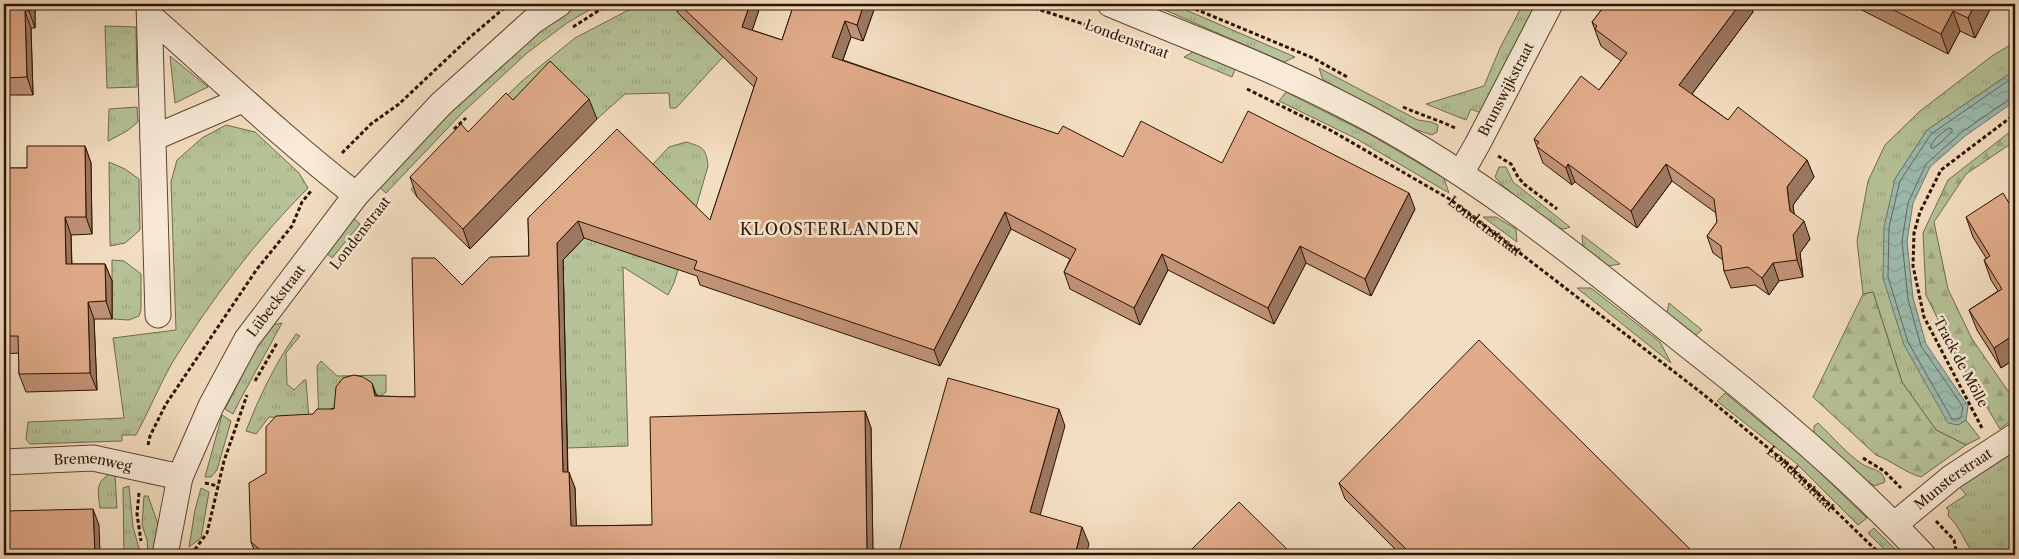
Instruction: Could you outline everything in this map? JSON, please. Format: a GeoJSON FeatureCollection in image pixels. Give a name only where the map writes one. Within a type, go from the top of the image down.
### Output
{"type":"FeatureCollection","features":[{"type":"Feature","properties":{"kind":"street","name":"Londenstraat"},"geometry":{"type":"LineString","coordinates":[[356,195],[441,104],[533,21],[559,4]]}},
{"type":"Feature","properties":{"kind":"street","name":"Londenstraat"},"geometry":{"type":"LineString","coordinates":[[1110,4],[1262,66],[1344,105],[1404,138],[1461,173],[1554,239],[1768,410],[1894,525],[1923,555]]}},
{"type":"Feature","properties":{"kind":"street","name":"Brunswijkstraat"},"geometry":{"type":"LineString","coordinates":[[1461,173],[1550,4]]}},
{"type":"Feature","properties":{"kind":"street"},"geometry":{"type":"LineString","coordinates":[[150,10],[242,100],[356,195]]}},
{"type":"Feature","properties":{"kind":"street"},"geometry":{"type":"LineString","coordinates":[[150,10],[158,315]]}},
{"type":"Feature","properties":{"kind":"street"},"geometry":{"type":"LineString","coordinates":[[153,138],[242,100]]}},
{"type":"Feature","properties":{"kind":"street","name":"Lübeckstraat"},"geometry":{"type":"LineString","coordinates":[[166,555],[180,477],[211,406],[247,338],[356,195]]}},
{"type":"Feature","properties":{"kind":"street","name":"Munsterstraat"},"geometry":{"type":"LineString","coordinates":[[1894,525],[1952,477],[2015,436]]}},
{"type":"Feature","properties":{"kind":"street","name":"Bremenweg"},"geometry":{"type":"LineString","coordinates":[[4,462],[93,458],[180,477]]}},
{"type":"Feature","properties":{"kind":"path"},"geometry":{"type":"LineString","coordinates":[[570,28],[609,4]]}},
{"type":"Feature","properties":{"kind":"path","name":"Londenstraat"},"geometry":{"type":"LineString","coordinates":[[1022,4],[1103,30]]}},
{"type":"Feature","properties":{"kind":"path","name":"Londenstraat"},"geometry":{"type":"LineString","coordinates":[[1241,87],[1332,131],[1451,200],[1710,400],[1784,462],[1881,555]]}},
{"type":"Feature","properties":{"kind":"path"},"geometry":{"type":"LineString","coordinates":[[452,131],[471,112]]}},
{"type":"Feature","properties":{"kind":"path","name":"Track de Mölle"},"geometry":{"type":"LineString","coordinates":[[1994,450],[1924,318],[1913,266],[1914,233],[1920,212],[1941,170],[2015,114]]}},
{"type":"Feature","properties":{"kind":"path","name":"Londenstraat"},"geometry":{"type":"LineString","coordinates":[[336,266],[367,224]]}},
{"type":"Feature","properties":{"kind":"path"},"geometry":{"type":"LineString","coordinates":[[253,384],[278,342]]}},
{"type":"Feature","properties":{"kind":"path"},"geometry":{"type":"LineString","coordinates":[[190,555],[207,532],[224,461],[248,392]]}},
{"type":"Feature","properties":{"kind":"path"},"geometry":{"type":"LineString","coordinates":[[1919,504],[1954,540],[1957,555]]}},
{"type":"Feature","properties":{"kind":"green space"},"geometry":{"type":"Polygon","coordinates":[[[579,4],[598,5],[567,23],[527,53],[461,114],[386,193],[377,185],[404,153],[525,40],[579,4]]]}},
{"type":"Feature","properties":{"kind":"green space"},"geometry":{"type":"Polygon","coordinates":[[[640,4],[709,4],[678,13],[723,57],[676,108],[670,108],[669,93],[625,94],[597,119],[558,81],[468,145],[417,197],[411,189],[522,81],[575,38],[640,4]]]}},
{"type":"Feature","properties":{"kind":"green space"},"geometry":{"type":"Polygon","coordinates":[[[1157,4],[1172,4],[1295,57],[1284,62],[1158,7],[1157,4]]]}},
{"type":"Feature","properties":{"kind":"green space"},"geometry":{"type":"Polygon","coordinates":[[[1523,4],[1538,4],[1481,113],[1471,109],[1466,120],[1426,104],[1484,86],[1500,48],[1523,4]]]}},
{"type":"Feature","properties":{"kind":"green space"},"geometry":{"type":"Polygon","coordinates":[[[105,26],[136,27],[137,87],[107,88],[105,26]]]}},
{"type":"Feature","properties":{"kind":"green space"},"geometry":{"type":"Polygon","coordinates":[[[2015,42],[2015,70],[1927,130],[1895,179],[1883,278],[1958,425],[1966,420],[1980,438],[1966,445],[1936,430],[1902,382],[1873,292],[1863,294],[1857,241],[1868,181],[1885,145],[1920,111],[1992,56],[2015,42]]]}},
{"type":"Feature","properties":{"kind":"green space"},"geometry":{"type":"Polygon","coordinates":[[[1195,51],[1230,65],[1235,69],[1232,77],[1184,57],[1195,51]]]}},
{"type":"Feature","properties":{"kind":"green space"},"geometry":{"type":"Polygon","coordinates":[[[170,56],[208,87],[175,103],[170,56]]]}},
{"type":"Feature","properties":{"kind":"green space"},"geometry":{"type":"Polygon","coordinates":[[[1319,68],[1418,120],[1438,125],[1437,132],[1432,135],[1414,129],[1323,80],[1319,68]]]}},
{"type":"Feature","properties":{"kind":"green space"},"geometry":{"type":"Polygon","coordinates":[[[1286,92],[1369,134],[1444,178],[1449,193],[1355,138],[1279,101],[1286,92]]]}},
{"type":"Feature","properties":{"kind":"green space"},"geometry":{"type":"Polygon","coordinates":[[[137,107],[138,122],[127,131],[108,141],[109,109],[137,107]]]}},
{"type":"Feature","properties":{"kind":"green space"},"geometry":{"type":"Polygon","coordinates":[[[226,125],[255,132],[299,173],[308,188],[270,228],[202,316],[172,363],[136,435],[122,435],[122,441],[30,444],[26,439],[28,422],[124,418],[113,338],[176,330],[171,182],[177,160],[202,138],[226,125]]]}},
{"type":"Feature","properties":{"kind":"green space"},"geometry":{"type":"Polygon","coordinates":[[[2015,128],[2015,141],[1966,174],[1934,222],[1948,289],[1972,339],[2015,401],[2015,417],[2000,429],[1955,354],[1926,295],[1923,233],[1948,180],[2015,128]]]}},
{"type":"Feature","properties":{"kind":"green space"},"geometry":{"type":"Polygon","coordinates":[[[686,142],[703,149],[708,166],[674,283],[668,295],[623,267],[628,446],[567,448],[563,260],[669,147],[686,142]]]}},
{"type":"Feature","properties":{"kind":"green space"},"geometry":{"type":"Polygon","coordinates":[[[109,162],[125,169],[139,179],[140,230],[125,243],[110,246],[109,162]]]}},
{"type":"Feature","properties":{"kind":"green space"},"geometry":{"type":"Polygon","coordinates":[[[1499,167],[1506,167],[1513,182],[1570,227],[1564,229],[1556,227],[1503,186],[1495,177],[1499,167]]]}},
{"type":"Feature","properties":{"kind":"green space"},"geometry":{"type":"Polygon","coordinates":[[[352,217],[360,224],[332,258],[324,251],[352,217]]]}},
{"type":"Feature","properties":{"kind":"green space"},"geometry":{"type":"Polygon","coordinates":[[[1483,217],[1496,217],[1516,229],[1517,242],[1483,217]]]}},
{"type":"Feature","properties":{"kind":"green space"},"geometry":{"type":"Polygon","coordinates":[[[1582,235],[1620,264],[1608,266],[1583,247],[1582,235]]]}},
{"type":"Feature","properties":{"kind":"green space"},"geometry":{"type":"Polygon","coordinates":[[[112,260],[124,261],[141,274],[141,310],[139,316],[129,320],[112,319],[112,260]]]}},
{"type":"Feature","properties":{"kind":"green space"},"geometry":{"type":"Polygon","coordinates":[[[1577,288],[1591,288],[1660,342],[1671,363],[1577,288]]]}},
{"type":"Feature","properties":{"kind":"green space"},"geometry":{"type":"Polygon","coordinates":[[[1873,292],[1902,382],[1936,430],[1966,445],[1921,477],[1876,455],[1813,397],[1863,294],[1873,292]]]}},
{"type":"Feature","properties":{"kind":"green space"},"geometry":{"type":"Polygon","coordinates":[[[1669,303],[1702,330],[1696,335],[1667,313],[1669,303]]]}},
{"type":"Feature","properties":{"kind":"green space"},"geometry":{"type":"Polygon","coordinates":[[[282,323],[233,414],[225,409],[257,347],[272,325],[282,323]]]}},
{"type":"Feature","properties":{"kind":"green space"},"geometry":{"type":"Polygon","coordinates":[[[296,334],[300,336],[286,353],[287,384],[294,390],[306,380],[309,419],[269,417],[256,434],[246,431],[268,381],[296,334]]]}},
{"type":"Feature","properties":{"kind":"green space"},"geometry":{"type":"Polygon","coordinates":[[[321,361],[337,376],[386,375],[386,392],[380,397],[371,390],[338,407],[319,421],[317,366],[321,361]]]}},
{"type":"Feature","properties":{"kind":"green space"},"geometry":{"type":"Polygon","coordinates":[[[1725,393],[1808,461],[1867,518],[1858,525],[1797,464],[1717,401],[1725,393]]]}},
{"type":"Feature","properties":{"kind":"green space"},"geometry":{"type":"Polygon","coordinates":[[[222,415],[231,421],[217,470],[211,477],[205,477],[222,415]]]}},
{"type":"Feature","properties":{"kind":"green space"},"geometry":{"type":"Polygon","coordinates":[[[1818,423],[1856,460],[1880,472],[1885,482],[1875,486],[1863,479],[1814,435],[1814,426],[1818,423]]]}},
{"type":"Feature","properties":{"kind":"green space"},"geometry":{"type":"Polygon","coordinates":[[[2015,449],[2015,555],[1975,555],[1948,516],[1949,510],[1946,508],[1966,495],[1958,485],[2015,449]]]}},
{"type":"Feature","properties":{"kind":"green space"},"geometry":{"type":"Polygon","coordinates":[[[110,474],[115,475],[117,508],[100,508],[98,492],[100,484],[110,474]]]}},
{"type":"Feature","properties":{"kind":"green space"},"geometry":{"type":"Polygon","coordinates":[[[129,486],[133,527],[141,555],[124,555],[123,488],[129,486]]]}},
{"type":"Feature","properties":{"kind":"green space"},"geometry":{"type":"Polygon","coordinates":[[[201,488],[209,492],[201,538],[189,547],[195,510],[201,488]]]}},
{"type":"Feature","properties":{"kind":"green space"},"geometry":{"type":"Polygon","coordinates":[[[144,496],[148,496],[158,524],[154,555],[148,555],[147,540],[142,525],[144,496]]]}},
{"type":"Feature","properties":{"kind":"green space"},"geometry":{"type":"Polygon","coordinates":[[[1874,528],[1901,555],[1890,555],[1868,533],[1874,528]]]}},
{"type":"Feature","properties":{"kind":"water"},"geometry":{"type":"Polygon","coordinates":[[[2015,70],[2015,101],[1965,136],[1930,167],[1913,203],[1907,241],[1913,298],[1926,344],[1968,406],[1966,420],[1958,425],[1948,423],[1904,345],[1883,278],[1884,227],[1895,179],[1927,130],[2015,70]]]}},
{"type":"Feature","properties":{"kind":"building"},"geometry":{"type":"Polygon","coordinates":[[[4,4],[29,4],[29,11],[25,11],[27,77],[4,78],[4,4]]]}},
{"type":"Feature","properties":{"kind":"building"},"geometry":{"type":"Polygon","coordinates":[[[679,4],[750,4],[742,27],[782,40],[794,4],[864,4],[857,25],[845,21],[832,57],[1058,134],[1063,126],[1123,157],[1141,121],[1222,163],[1248,111],[1409,193],[1365,279],[1300,246],[1268,308],[1162,254],[1134,308],[1064,272],[1076,249],[1005,212],[934,350],[694,269],[697,261],[578,221],[557,243],[563,472],[569,472],[571,526],[652,525],[650,417],[865,411],[867,555],[263,555],[264,553],[251,542],[249,483],[266,473],[266,427],[276,416],[313,414],[317,409],[334,409],[336,387],[343,378],[354,375],[363,377],[372,383],[375,396],[415,397],[412,258],[435,258],[462,285],[490,257],[529,256],[528,218],[617,129],[710,220],[757,78],[679,4]]]}},
{"type":"Feature","properties":{"kind":"building"},"geometry":{"type":"Polygon","coordinates":[[[1606,4],[1740,4],[1679,85],[1728,120],[1738,107],[1807,160],[1787,187],[1790,211],[1804,221],[1793,235],[1797,260],[1773,263],[1762,278],[1748,267],[1724,271],[1721,246],[1707,236],[1717,222],[1714,199],[1666,164],[1631,211],[1568,164],[1566,168],[1536,146],[1539,142],[1534,139],[1581,76],[1599,90],[1627,53],[1595,29],[1597,26],[1592,22],[1606,4]]]}},
{"type":"Feature","properties":{"kind":"building"},"geometry":{"type":"Polygon","coordinates":[[[1882,4],[1975,4],[1968,18],[1953,11],[1941,34],[1882,4]]]}},
{"type":"Feature","properties":{"kind":"building"},"geometry":{"type":"Polygon","coordinates":[[[550,61],[589,99],[463,229],[410,177],[461,124],[468,132],[506,93],[513,100],[550,61]]]}},
{"type":"Feature","properties":{"kind":"building"},"geometry":{"type":"Polygon","coordinates":[[[27,146],[85,146],[86,217],[65,217],[66,264],[105,264],[106,301],[88,302],[90,373],[19,374],[18,336],[4,336],[4,168],[27,168],[27,146]]]}},
{"type":"Feature","properties":{"kind":"building"},"geometry":{"type":"Polygon","coordinates":[[[2003,193],[2015,213],[2015,334],[1994,348],[1969,310],[2002,289],[1984,260],[1990,256],[1966,217],[2003,193]]]}},
{"type":"Feature","properties":{"kind":"building"},"geometry":{"type":"Polygon","coordinates":[[[1479,340],[1696,555],[1412,555],[1339,483],[1479,340]]]}},
{"type":"Feature","properties":{"kind":"building"},"geometry":{"type":"Polygon","coordinates":[[[948,378],[1059,409],[1030,512],[1082,527],[1075,555],[898,555],[948,378]]]}},
{"type":"Feature","properties":{"kind":"building"},"geometry":{"type":"Polygon","coordinates":[[[1239,502],[1293,555],[1186,555],[1239,502]]]}},
{"type":"Feature","properties":{"kind":"building"},"geometry":{"type":"Polygon","coordinates":[[[93,509],[95,555],[4,555],[4,511],[93,509]]]}},
{"type":"Feature","properties":{"kind":"district","name":"KLOOSTERLANDEN"},"geometry":{"type":"Point","coordinates":[830,229]}}]}
